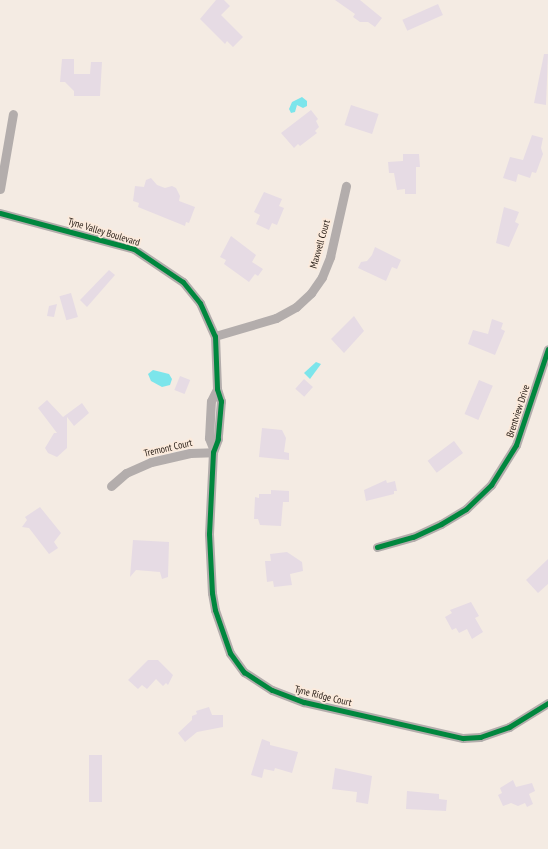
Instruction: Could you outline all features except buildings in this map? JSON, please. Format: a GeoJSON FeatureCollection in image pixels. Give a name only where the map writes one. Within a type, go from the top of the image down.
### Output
{"type":"FeatureCollection","features":[{"type":"Feature","properties":{"kind":"street"},"geometry":{"type":"LineString","coordinates":[[0,189],[13,114]]}},
{"type":"Feature","properties":{"kind":"street","name":"Maxwell Court"},"geometry":{"type":"LineString","coordinates":[[215,336],[276,318],[296,306],[311,293],[322,277],[330,257],[346,186]]}},
{"type":"Feature","properties":{"kind":"street","name":"Tyne Valley Boulevard"},"geometry":{"type":"LineString","coordinates":[[0,213],[99,238],[141,252],[169,271],[193,293],[207,317],[215,336],[217,389],[211,401],[209,438],[213,450]]}},
{"type":"Feature","properties":{"kind":"street","name":"Brentview Drive"},"geometry":{"type":"LineString","coordinates":[[377,547],[414,537],[441,524],[466,509],[491,485],[516,445],[548,349]]}},
{"type":"Feature","properties":{"kind":"street","name":"Tremont Court"},"geometry":{"type":"LineString","coordinates":[[111,486],[126,473],[151,462],[190,453],[213,450]]}},
{"type":"Feature","properties":{"kind":"street","name":"Tyne Ridge Court"},"geometry":{"type":"LineString","coordinates":[[213,450],[209,534],[212,593],[215,610],[230,653],[244,672],[256,681],[304,702],[463,738],[480,737],[509,727],[548,703]]}},
{"type":"Feature","properties":{"kind":"water"},"geometry":{"type":"Polygon","coordinates":[[[302,97],[307,101],[307,106],[303,108],[297,105],[295,112],[291,113],[289,109],[292,102],[302,97]]]}},
{"type":"Feature","properties":{"kind":"water"},"geometry":{"type":"Polygon","coordinates":[[[316,362],[321,364],[310,379],[304,373],[316,362]]]}},
{"type":"Feature","properties":{"kind":"water"},"geometry":{"type":"Polygon","coordinates":[[[153,370],[169,374],[172,379],[170,385],[162,387],[151,381],[148,374],[153,370]]]}},
{"type":"Feature","properties":{"kind":"cycle path"},"geometry":{"type":"LineString","coordinates":[[0,213],[134,249],[183,282],[200,303],[215,336],[217,389],[221,401],[218,439],[213,452],[209,534],[212,593],[215,610],[230,653],[244,672],[272,690],[304,702],[463,738],[480,737],[509,727],[548,703]]}},
{"type":"Feature","properties":{"kind":"cycle path"},"geometry":{"type":"LineString","coordinates":[[377,547],[413,537],[441,524],[466,509],[491,485],[516,445],[548,349]]}}]}
